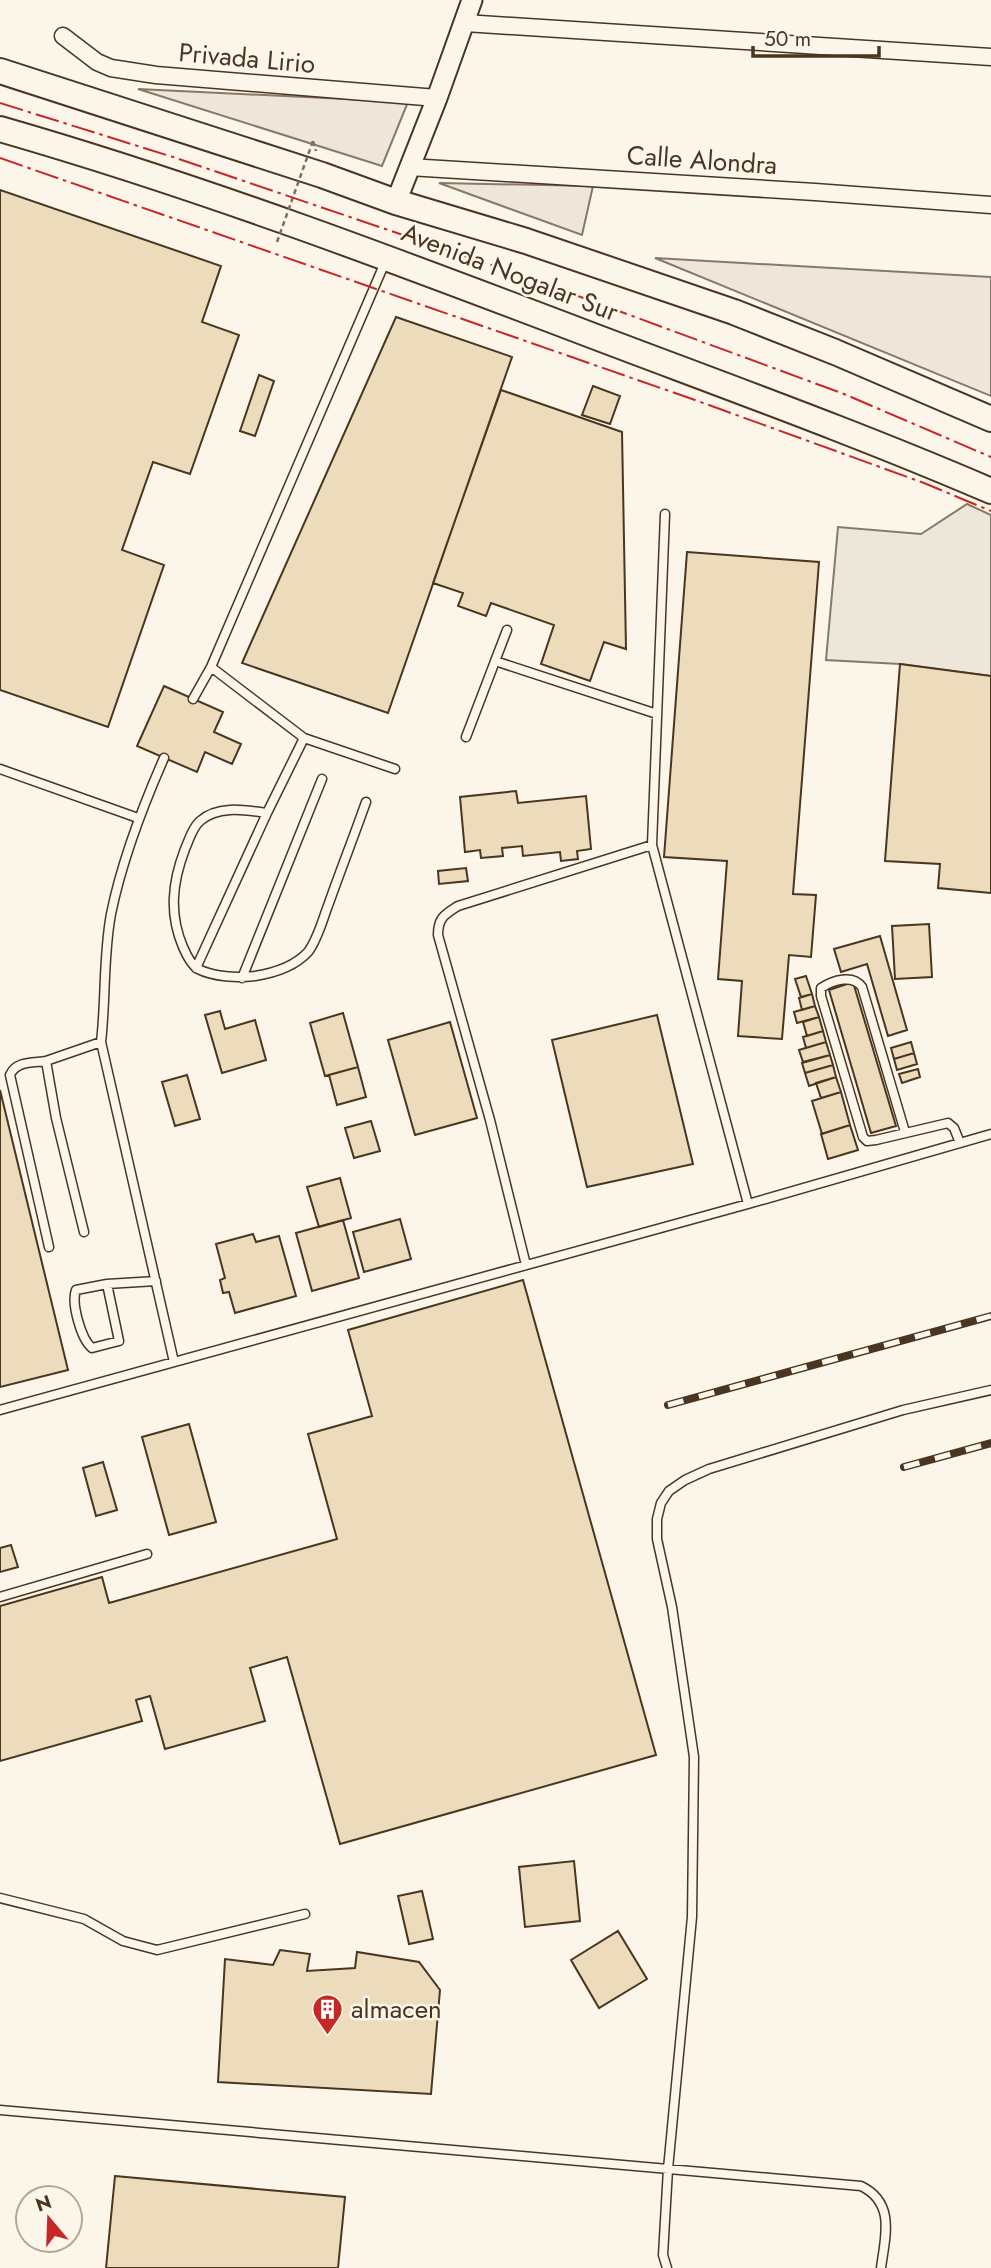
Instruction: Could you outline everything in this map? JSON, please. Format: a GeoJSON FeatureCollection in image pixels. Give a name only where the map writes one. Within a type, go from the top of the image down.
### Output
{"type":"FeatureCollection","features":[{"type":"Feature","properties":{"kind":"highway","name":"Avenida Nogalar Sur"},"geometry":{"type":"LineString","coordinates":[[0,71],[734,312],[991,419]]}},
{"type":"Feature","properties":{"kind":"highway","name":"Avenida Nogalar Sur"},"geometry":{"type":"LineString","coordinates":[[0,128],[90,155],[387,257],[898,450],[991,491]]}},
{"type":"Feature","properties":{"kind":"street"},"geometry":{"type":"LineString","coordinates":[[396,202],[472,0]]}},
{"type":"Feature","properties":{"kind":"street"},"geometry":{"type":"LineString","coordinates":[[465,23],[991,57]]}},
{"type":"Feature","properties":{"kind":"street","name":"Privada Lirio"},"geometry":{"type":"LineString","coordinates":[[63,36],[97,62],[111,68],[156,75],[437,98]]}},
{"type":"Feature","properties":{"kind":"street","name":"Calle Alondra"},"geometry":{"type":"LineString","coordinates":[[409,167],[991,205]]}},
{"type":"Feature","properties":{"kind":"lane"},"geometry":{"type":"LineString","coordinates":[[193,699],[211,667],[387,257]]}},
{"type":"Feature","properties":{"kind":"lane"},"geometry":{"type":"LineString","coordinates":[[665,514],[652,845],[748,1204]]}},
{"type":"Feature","properties":{"kind":"lane"},"geometry":{"type":"LineString","coordinates":[[466,737],[507,630]]}},
{"type":"Feature","properties":{"kind":"lane"},"geometry":{"type":"LineString","coordinates":[[495,661],[657,714]]}},
{"type":"Feature","properties":{"kind":"lane"},"geometry":{"type":"LineString","coordinates":[[211,667],[304,738],[395,769]]}},
{"type":"Feature","properties":{"kind":"lane"},"geometry":{"type":"LineString","coordinates":[[196,968],[304,738]]}},
{"type":"Feature","properties":{"kind":"lane"},"geometry":{"type":"LineString","coordinates":[[164,758],[138,818],[111,914],[104,972],[101,1042],[174,1362]]}},
{"type":"Feature","properties":{"kind":"lane"},"geometry":{"type":"LineString","coordinates":[[0,769],[138,818]]}},
{"type":"Feature","properties":{"kind":"lane"},"geometry":{"type":"LineString","coordinates":[[242,978],[322,779]]}},
{"type":"Feature","properties":{"kind":"lane"},"geometry":{"type":"LineString","coordinates":[[267,813],[225,810],[200,821],[191,834],[178,866],[173,892],[173,918],[185,953],[196,968],[242,978],[291,965],[309,951],[366,802]]}},
{"type":"Feature","properties":{"kind":"lane"},"geometry":{"type":"LineString","coordinates":[[527,1265],[438,935],[438,924],[445,914],[458,906],[652,845]]}},
{"type":"Feature","properties":{"kind":"lane"},"geometry":{"type":"LineString","coordinates":[[905,1132],[862,987],[858,981],[850,978],[821,988],[821,996],[863,1137],[867,1141],[948,1123],[954,1128],[960,1143]]}},
{"type":"Feature","properties":{"kind":"lane"},"geometry":{"type":"LineString","coordinates":[[49,1247],[10,1075],[12,1069],[19,1065],[46,1061],[101,1042]]}},
{"type":"Feature","properties":{"kind":"lane"},"geometry":{"type":"LineString","coordinates":[[46,1061],[56,1118],[84,1232]]}},
{"type":"Feature","properties":{"kind":"lane"},"geometry":{"type":"LineString","coordinates":[[0,1410],[748,1204],[991,1134]]}},
{"type":"Feature","properties":{"kind":"lane"},"geometry":{"type":"LineString","coordinates":[[107,1284],[119,1341],[92,1348],[85,1342],[73,1298],[76,1290],[107,1284],[156,1281]]}},
{"type":"Feature","properties":{"kind":"lane"},"geometry":{"type":"LineString","coordinates":[[667,2268],[663,2255],[668,2169],[692,1917],[694,1757],[674,1620],[657,1539],[657,1519],[662,1503],[669,1491],[709,1469],[904,1410],[991,1390]]}},
{"type":"Feature","properties":{"kind":"lane"},"geometry":{"type":"LineString","coordinates":[[0,1597],[147,1554]]}},
{"type":"Feature","properties":{"kind":"lane"},"geometry":{"type":"LineString","coordinates":[[0,1898],[84,1919],[123,1941],[157,1950],[305,1914]]}},
{"type":"Feature","properties":{"kind":"lane"},"geometry":{"type":"LineString","coordinates":[[0,2110],[861,2186],[877,2196],[884,2211],[886,2226],[881,2268]]}},
{"type":"Feature","properties":{"kind":"path"},"geometry":{"type":"LineString","coordinates":[[277,242],[313,141]]}},
{"type":"Feature","properties":{"kind":"shaded area"},"geometry":{"type":"Polygon","coordinates":[[[138,89],[408,102],[382,166],[138,89]]]}},
{"type":"Feature","properties":{"kind":"shaded area"},"geometry":{"type":"Polygon","coordinates":[[[439,183],[593,186],[582,235],[439,183]]]}},
{"type":"Feature","properties":{"kind":"shaded area"},"geometry":{"type":"Polygon","coordinates":[[[655,258],[991,277],[991,396],[655,258]]]}},
{"type":"Feature","properties":{"kind":"shaded area"},"geometry":{"type":"Polygon","coordinates":[[[967,504],[991,515],[991,676],[900,664],[826,660],[838,527],[921,534],[967,504]]]}},
{"type":"Feature","properties":{"kind":"building"},"geometry":{"type":"Polygon","coordinates":[[[0,190],[221,266],[202,322],[239,335],[190,474],[153,462],[122,550],[164,565],[108,727],[0,690],[0,190]]]}},
{"type":"Feature","properties":{"kind":"building"},"geometry":{"type":"Polygon","coordinates":[[[396,317],[512,357],[388,713],[242,663],[396,317]]]}},
{"type":"Feature","properties":{"kind":"building"},"geometry":{"type":"Polygon","coordinates":[[[259,375],[274,381],[255,436],[240,431],[259,375]]]}},
{"type":"Feature","properties":{"kind":"building"},"geometry":{"type":"Polygon","coordinates":[[[593,386],[620,396],[610,424],[582,415],[593,386]]]}},
{"type":"Feature","properties":{"kind":"building"},"geometry":{"type":"Polygon","coordinates":[[[501,390],[622,432],[626,649],[604,642],[590,681],[541,664],[554,625],[491,603],[486,616],[458,606],[463,593],[433,583],[501,390]]]}},
{"type":"Feature","properties":{"kind":"building"},"geometry":{"type":"Polygon","coordinates":[[[687,552],[819,562],[793,894],[816,895],[811,957],[789,955],[782,1039],[738,1036],[742,981],[718,979],[727,861],[664,857],[687,552]]]}},
{"type":"Feature","properties":{"kind":"building"},"geometry":{"type":"Polygon","coordinates":[[[900,664],[991,676],[991,893],[938,888],[940,864],[885,861],[900,664]]]}},
{"type":"Feature","properties":{"kind":"building"},"geometry":{"type":"Polygon","coordinates":[[[164,686],[223,712],[214,732],[241,744],[232,764],[205,752],[197,772],[137,746],[164,686]]]}},
{"type":"Feature","properties":{"kind":"building"},"geometry":{"type":"Polygon","coordinates":[[[516,791],[518,803],[586,796],[591,849],[577,851],[578,859],[561,861],[560,852],[523,856],[522,846],[502,848],[503,856],[481,858],[480,850],[465,852],[460,797],[516,791]]]}},
{"type":"Feature","properties":{"kind":"building"},"geometry":{"type":"Polygon","coordinates":[[[466,868],[468,881],[439,884],[438,871],[466,868]]]}},
{"type":"Feature","properties":{"kind":"building"},"geometry":{"type":"Polygon","coordinates":[[[929,924],[932,977],[895,979],[892,926],[929,924]]]}},
{"type":"Feature","properties":{"kind":"building"},"geometry":{"type":"Polygon","coordinates":[[[880,936],[907,1030],[888,1036],[867,964],[841,972],[834,949],[880,936]]]}},
{"type":"Feature","properties":{"kind":"building"},"geometry":{"type":"Polygon","coordinates":[[[806,976],[812,994],[801,997],[795,979],[806,976]]]}},
{"type":"Feature","properties":{"kind":"building"},"geometry":{"type":"Polygon","coordinates":[[[853,982],[896,1126],[871,1133],[829,990],[853,982]]]}},
{"type":"Feature","properties":{"kind":"building"},"geometry":{"type":"Polygon","coordinates":[[[812,994],[815,1006],[802,1010],[799,998],[812,994]]]}},
{"type":"Feature","properties":{"kind":"building"},"geometry":{"type":"Polygon","coordinates":[[[815,1006],[819,1017],[797,1023],[794,1012],[815,1006]]]}},
{"type":"Feature","properties":{"kind":"building"},"geometry":{"type":"Polygon","coordinates":[[[220,1011],[225,1029],[255,1020],[266,1060],[222,1073],[205,1015],[220,1011]]]}},
{"type":"Feature","properties":{"kind":"building"},"geometry":{"type":"Polygon","coordinates":[[[343,1013],[358,1067],[325,1076],[310,1023],[343,1013]]]}},
{"type":"Feature","properties":{"kind":"building"},"geometry":{"type":"Polygon","coordinates":[[[657,1015],[693,1164],[587,1187],[552,1040],[657,1015]]]}},
{"type":"Feature","properties":{"kind":"building"},"geometry":{"type":"Polygon","coordinates":[[[819,1017],[823,1031],[807,1036],[803,1022],[819,1017]]]}},
{"type":"Feature","properties":{"kind":"building"},"geometry":{"type":"Polygon","coordinates":[[[450,1022],[477,1118],[415,1135],[388,1040],[450,1022]]]}},
{"type":"Feature","properties":{"kind":"building"},"geometry":{"type":"Polygon","coordinates":[[[823,1031],[826,1042],[806,1048],[803,1037],[823,1031]]]}},
{"type":"Feature","properties":{"kind":"building"},"geometry":{"type":"Polygon","coordinates":[[[826,1042],[830,1055],[803,1062],[799,1050],[826,1042]]]}},
{"type":"Feature","properties":{"kind":"building"},"geometry":{"type":"Polygon","coordinates":[[[911,1042],[914,1053],[894,1059],[891,1048],[911,1042]]]}},
{"type":"Feature","properties":{"kind":"building"},"geometry":{"type":"Polygon","coordinates":[[[914,1053],[917,1064],[897,1070],[894,1059],[914,1053]]]}},
{"type":"Feature","properties":{"kind":"building"},"geometry":{"type":"Polygon","coordinates":[[[830,1055],[833,1065],[805,1073],[802,1063],[830,1055]]]}},
{"type":"Feature","properties":{"kind":"building"},"geometry":{"type":"Polygon","coordinates":[[[833,1065],[836,1077],[809,1086],[805,1073],[833,1065]]]}},
{"type":"Feature","properties":{"kind":"building"},"geometry":{"type":"Polygon","coordinates":[[[358,1067],[366,1097],[337,1105],[329,1075],[358,1067]]]}},
{"type":"Feature","properties":{"kind":"building"},"geometry":{"type":"Polygon","coordinates":[[[918,1069],[920,1077],[902,1083],[899,1074],[918,1069]]]}},
{"type":"Feature","properties":{"kind":"building"},"geometry":{"type":"Polygon","coordinates":[[[187,1075],[200,1119],[175,1126],[162,1082],[187,1075]]]}},
{"type":"Feature","properties":{"kind":"building"},"geometry":{"type":"Polygon","coordinates":[[[836,1077],[841,1092],[821,1098],[816,1083],[836,1077]]]}},
{"type":"Feature","properties":{"kind":"building"},"geometry":{"type":"Polygon","coordinates":[[[0,1090],[68,1370],[0,1387],[0,1090]]]}},
{"type":"Feature","properties":{"kind":"building"},"geometry":{"type":"Polygon","coordinates":[[[841,1092],[850,1125],[822,1134],[812,1101],[841,1092]]]}},
{"type":"Feature","properties":{"kind":"building"},"geometry":{"type":"Polygon","coordinates":[[[371,1121],[380,1151],[354,1158],[345,1128],[371,1121]]]}},
{"type":"Feature","properties":{"kind":"building"},"geometry":{"type":"Polygon","coordinates":[[[850,1125],[858,1150],[828,1159],[821,1134],[850,1125]]]}},
{"type":"Feature","properties":{"kind":"building"},"geometry":{"type":"Polygon","coordinates":[[[340,1178],[351,1218],[319,1227],[307,1187],[340,1178]]]}},
{"type":"Feature","properties":{"kind":"building"},"geometry":{"type":"Polygon","coordinates":[[[400,1219],[411,1259],[364,1272],[353,1232],[400,1219]]]}},
{"type":"Feature","properties":{"kind":"building"},"geometry":{"type":"Polygon","coordinates":[[[343,1220],[359,1278],[312,1291],[296,1233],[343,1220]]]}},
{"type":"Feature","properties":{"kind":"building"},"geometry":{"type":"Polygon","coordinates":[[[253,1234],[256,1242],[279,1236],[296,1296],[235,1313],[229,1292],[223,1293],[220,1280],[225,1278],[216,1244],[253,1234]]]}},
{"type":"Feature","properties":{"kind":"building"},"geometry":{"type":"Polygon","coordinates":[[[523,1280],[656,1755],[340,1844],[287,1657],[250,1668],[265,1721],[165,1749],[150,1696],[136,1700],[142,1721],[0,1761],[0,1606],[102,1577],[109,1603],[337,1539],[308,1434],[372,1416],[348,1330],[523,1280]]]}},
{"type":"Feature","properties":{"kind":"building"},"geometry":{"type":"Polygon","coordinates":[[[189,1424],[216,1522],[169,1535],[142,1437],[189,1424]]]}},
{"type":"Feature","properties":{"kind":"building"},"geometry":{"type":"Polygon","coordinates":[[[103,1462],[117,1510],[96,1516],[83,1468],[103,1462]]]}},
{"type":"Feature","properties":{"kind":"building"},"geometry":{"type":"Polygon","coordinates":[[[11,1545],[18,1567],[0,1572],[0,1548],[11,1545]]]}},
{"type":"Feature","properties":{"kind":"building"},"geometry":{"type":"Polygon","coordinates":[[[574,1861],[580,1921],[525,1927],[519,1867],[574,1861]]]}},
{"type":"Feature","properties":{"kind":"building"},"geometry":{"type":"Polygon","coordinates":[[[422,1891],[433,1939],[409,1944],[398,1896],[422,1891]]]}},
{"type":"Feature","properties":{"kind":"building"},"geometry":{"type":"Polygon","coordinates":[[[618,1931],[647,1979],[599,2008],[571,1960],[618,1931]]]}},
{"type":"Feature","properties":{"kind":"building","name":"almacen"},"geometry":{"type":"Polygon","coordinates":[[[280,1950],[310,1954],[307,1971],[355,1968],[357,1952],[419,1962],[440,1990],[431,2094],[218,2082],[225,1959],[273,1965],[280,1950]]]}},
{"type":"Feature","properties":{"kind":"building"},"geometry":{"type":"Polygon","coordinates":[[[115,2176],[345,2197],[338,2268],[106,2268],[115,2176]]]}},
{"type":"Feature","properties":{"kind":"railway"},"geometry":{"type":"LineString","coordinates":[[668,1405],[991,1316]]}},
{"type":"Feature","properties":{"kind":"railway"},"geometry":{"type":"LineString","coordinates":[[904,1467],[991,1443]]}},
{"type":"Feature","properties":{"kind":"power"},"geometry":{"type":"LineString","coordinates":[[0,103],[173,157],[521,275],[844,394],[991,457]]}},
{"type":"Feature","properties":{"kind":"power"},"geometry":{"type":"LineString","coordinates":[[0,158],[695,400],[924,483],[991,511]]}},
{"type":"Feature","properties":{"kind":"place","name":"almacen"},"geometry":{"type":"Point","coordinates":[328,2036]}}]}
